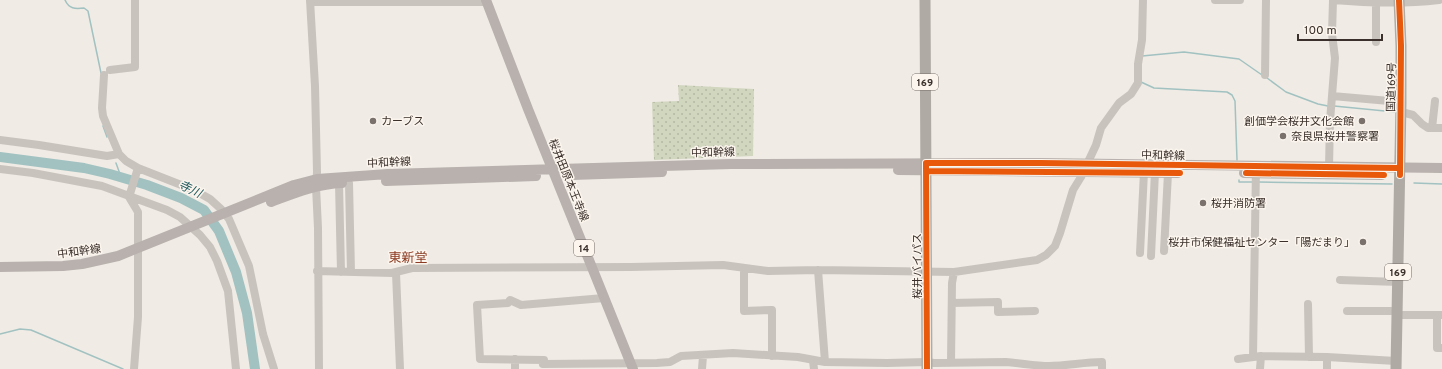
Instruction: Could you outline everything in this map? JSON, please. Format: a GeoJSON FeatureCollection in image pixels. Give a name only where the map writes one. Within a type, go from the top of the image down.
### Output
{"type":"FeatureCollection","features":[{"type":"Feature","properties":{"kind":"highway","name":"桜井バイパス"},"geometry":{"type":"LineString","coordinates":[[925,0],[927,365]]}},
{"type":"Feature","properties":{"kind":"highway","name":"国道169号"},"geometry":{"type":"LineString","coordinates":[[1396,365],[1401,107],[1399,2]]}},
{"type":"Feature","properties":{"kind":"main road","name":"桜井田原本王寺線"},"geometry":{"type":"LineString","coordinates":[[487,1],[553,172],[632,366]]}},
{"type":"Feature","properties":{"kind":"main road","name":"中和幹線"},"geometry":{"type":"LineString","coordinates":[[0,274],[64,273],[103,267],[226,216],[296,192],[316,182],[388,174],[926,167],[1399,171],[1442,168]]}},
{"type":"Feature","properties":{"kind":"main road","name":"中和幹線"},"geometry":{"type":"LineString","coordinates":[[1085,168],[1168,173],[1329,167],[1442,174]]}},
{"type":"Feature","properties":{"kind":"main road","name":"中和幹線"},"geometry":{"type":"LineString","coordinates":[[316,182],[344,183],[553,172]]}},
{"type":"Feature","properties":{"kind":"main road","name":"中和幹線"},"geometry":{"type":"LineString","coordinates":[[0,267],[63,266],[82,264],[138,252]]}},
{"type":"Feature","properties":{"kind":"street"},"geometry":{"type":"LineString","coordinates":[[135,0],[136,67],[107,73],[102,108],[103,116],[119,154],[137,169],[203,195],[210,199],[226,216],[249,266],[263,334],[274,369]]}},
{"type":"Feature","properties":{"kind":"street"},"geometry":{"type":"LineString","coordinates":[[317,271],[396,273],[412,268],[723,265],[768,271],[818,270],[954,272],[1037,260],[1046,255],[1055,246],[1073,190],[1096,145],[1101,128],[1118,103],[1131,94],[1138,83],[1138,64],[1142,40],[1143,0]]}},
{"type":"Feature","properties":{"kind":"street"},"geometry":{"type":"LineString","coordinates":[[1216,0],[1238,0]]}},
{"type":"Feature","properties":{"kind":"street"},"geometry":{"type":"LineString","coordinates":[[1265,74],[1266,0]]}},
{"type":"Feature","properties":{"kind":"street"},"geometry":{"type":"LineString","coordinates":[[1329,167],[1335,58],[1332,34],[1333,0],[1376,3],[1439,0]]}},
{"type":"Feature","properties":{"kind":"street"},"geometry":{"type":"LineString","coordinates":[[319,369],[315,86],[310,1],[487,1]]}},
{"type":"Feature","properties":{"kind":"street"},"geometry":{"type":"LineString","coordinates":[[1376,3],[1376,42]]}},
{"type":"Feature","properties":{"kind":"street"},"geometry":{"type":"LineString","coordinates":[[1332,96],[1401,107],[1428,128],[1442,128]]}},
{"type":"Feature","properties":{"kind":"street"},"geometry":{"type":"LineString","coordinates":[[1432,128],[1435,101]]}},
{"type":"Feature","properties":{"kind":"street"},"geometry":{"type":"LineString","coordinates":[[0,140],[106,156],[119,154]]}},
{"type":"Feature","properties":{"kind":"street"},"geometry":{"type":"LineString","coordinates":[[0,169],[33,173],[102,186],[167,210],[180,217],[194,229],[210,248],[218,261],[228,291],[236,369]]}},
{"type":"Feature","properties":{"kind":"street"},"geometry":{"type":"LineString","coordinates":[[134,369],[138,317],[138,212],[129,196],[137,169]]}},
{"type":"Feature","properties":{"kind":"street"},"geometry":{"type":"LineString","coordinates":[[1256,170],[1257,356],[1260,369]]}},
{"type":"Feature","properties":{"kind":"street"},"geometry":{"type":"LineString","coordinates":[[1140,253],[1144,172]]}},
{"type":"Feature","properties":{"kind":"street"},"geometry":{"type":"LineString","coordinates":[[1150,256],[1155,172]]}},
{"type":"Feature","properties":{"kind":"street"},"geometry":{"type":"LineString","coordinates":[[1164,251],[1168,173]]}},
{"type":"Feature","properties":{"kind":"street"},"geometry":{"type":"LineString","coordinates":[[341,272],[344,183]]}},
{"type":"Feature","properties":{"kind":"street"},"geometry":{"type":"LineString","coordinates":[[344,183],[351,272]]}},
{"type":"Feature","properties":{"kind":"street"},"geometry":{"type":"LineString","coordinates":[[744,268],[744,311],[772,310],[772,356]]}},
{"type":"Feature","properties":{"kind":"street"},"geometry":{"type":"LineString","coordinates":[[818,270],[825,362]]}},
{"type":"Feature","properties":{"kind":"street"},"geometry":{"type":"LineString","coordinates":[[951,362],[954,272]]}},
{"type":"Feature","properties":{"kind":"street"},"geometry":{"type":"LineString","coordinates":[[396,273],[400,369]]}},
{"type":"Feature","properties":{"kind":"street"},"geometry":{"type":"LineString","coordinates":[[1340,280],[1398,282]]}},
{"type":"Feature","properties":{"kind":"street"},"geometry":{"type":"LineString","coordinates":[[604,298],[521,304],[510,300],[508,303],[477,305],[480,359],[544,360],[543,367],[632,366],[670,362],[681,356],[744,353],[798,357],[813,365],[825,362],[887,363],[909,365],[927,365],[951,362],[1011,362],[1022,365],[1051,366],[1102,362],[1102,369]]}},
{"type":"Feature","properties":{"kind":"street"},"geometry":{"type":"LineString","coordinates":[[952,303],[998,302],[998,312],[1036,311]]}},
{"type":"Feature","properties":{"kind":"street"},"geometry":{"type":"LineString","coordinates":[[1308,304],[1309,357]]}},
{"type":"Feature","properties":{"kind":"street"},"geometry":{"type":"LineString","coordinates":[[1347,311],[1439,315],[1437,348],[1442,348]]}},
{"type":"Feature","properties":{"kind":"street"},"geometry":{"type":"LineString","coordinates":[[702,369],[703,356]]}},
{"type":"Feature","properties":{"kind":"street"},"geometry":{"type":"LineString","coordinates":[[1238,359],[1257,356],[1327,357],[1396,365]]}},
{"type":"Feature","properties":{"kind":"street"},"geometry":{"type":"LineString","coordinates":[[1327,357],[1327,369]]}},
{"type":"Feature","properties":{"kind":"street"},"geometry":{"type":"LineString","coordinates":[[515,359],[515,369]]}},
{"type":"Feature","properties":{"kind":"green space"},"geometry":{"type":"Polygon","coordinates":[[[678,85],[754,89],[753,156],[654,160],[652,102],[679,101],[678,85]]]}},
{"type":"Feature","properties":{"kind":"waterway"},"geometry":{"type":"LineString","coordinates":[[65,0],[70,7],[84,8],[88,11],[101,73]]}},
{"type":"Feature","properties":{"kind":"waterway"},"geometry":{"type":"LineString","coordinates":[[1142,56],[1184,52],[1239,59],[1262,75]]}},
{"type":"Feature","properties":{"kind":"waterway"},"geometry":{"type":"LineString","coordinates":[[1267,78],[1286,92],[1318,104],[1328,106]]}},
{"type":"Feature","properties":{"kind":"waterway"},"geometry":{"type":"LineString","coordinates":[[1141,82],[1154,88],[1227,92],[1232,95],[1235,101],[1237,160]]}},
{"type":"Feature","properties":{"kind":"waterway"},"geometry":{"type":"LineString","coordinates":[[1334,106],[1395,112]]}},
{"type":"Feature","properties":{"kind":"waterway"},"geometry":{"type":"LineString","coordinates":[[103,126],[107,137]]}},
{"type":"Feature","properties":{"kind":"waterway","name":"寺川"},"geometry":{"type":"LineString","coordinates":[[0,157],[84,168],[110,174],[147,185],[181,198],[204,210],[219,231],[236,272],[247,313],[255,369]]}},
{"type":"Feature","properties":{"kind":"waterway"},"geometry":{"type":"LineString","coordinates":[[116,163],[121,177]]}},
{"type":"Feature","properties":{"kind":"waterway"},"geometry":{"type":"LineString","coordinates":[[1239,180],[1239,182],[1252,182]]}},
{"type":"Feature","properties":{"kind":"waterway"},"geometry":{"type":"LineString","coordinates":[[1259,182],[1392,184]]}},
{"type":"Feature","properties":{"kind":"waterway"},"geometry":{"type":"LineString","coordinates":[[1414,183],[1442,184]]}},
{"type":"Feature","properties":{"kind":"waterway"},"geometry":{"type":"LineString","coordinates":[[0,334],[20,329],[31,330],[123,369]]}},
{"type":"Feature","properties":{"kind":"cycle path"},"geometry":{"type":"LineString","coordinates":[[1399,0],[1401,46],[1400,175]]}},
{"type":"Feature","properties":{"kind":"cycle path"},"geometry":{"type":"LineString","coordinates":[[927,369],[926,163],[1041,163],[1399,168]]}},
{"type":"Feature","properties":{"kind":"cycle path"},"geometry":{"type":"LineString","coordinates":[[926,171],[1180,173]]}},
{"type":"Feature","properties":{"kind":"cycle path"},"geometry":{"type":"LineString","coordinates":[[1246,173],[1384,175]]}},
{"type":"Feature","properties":{"kind":"place","name":"カーブス"},"geometry":{"type":"Point","coordinates":[373,121]}},
{"type":"Feature","properties":{"kind":"place","name":"創価学会桜井文化会館"},"geometry":{"type":"Point","coordinates":[1362,121]}},
{"type":"Feature","properties":{"kind":"place","name":"奈良県桜井警察署"},"geometry":{"type":"Point","coordinates":[1283,136]}},
{"type":"Feature","properties":{"kind":"place","name":"桜井消防署"},"geometry":{"type":"Point","coordinates":[1203,203]}},
{"type":"Feature","properties":{"kind":"place","name":"桜井市保健福祉センター「陽だまり」"},"geometry":{"type":"Point","coordinates":[1363,242]}},
{"type":"Feature","properties":{"kind":"district","name":"東新堂"},"geometry":{"type":"Point","coordinates":[408,257]}}]}
